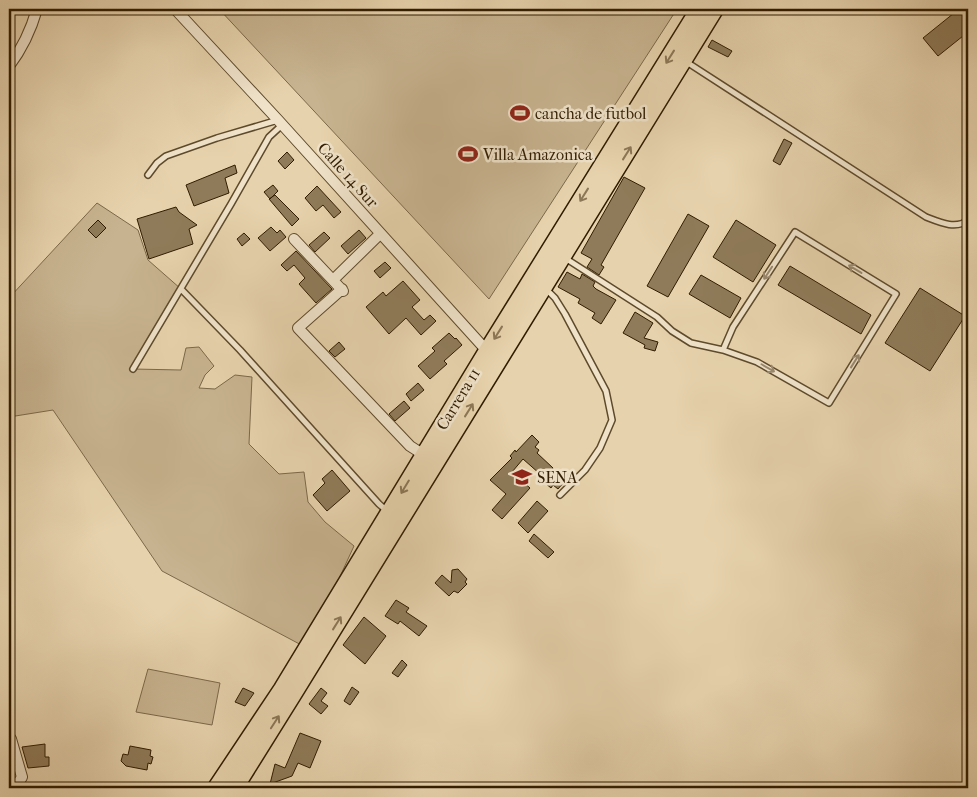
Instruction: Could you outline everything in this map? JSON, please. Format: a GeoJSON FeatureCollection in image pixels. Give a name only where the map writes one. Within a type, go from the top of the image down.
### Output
{"type":"FeatureCollection","features":[{"type":"Feature","properties":{"kind":"main road","name":"Carrera 11"},"geometry":{"type":"LineString","coordinates":[[538,284],[563,256],[684,60],[710,9]]}},
{"type":"Feature","properties":{"kind":"main road","name":"Carrera 11"},"geometry":{"type":"LineString","coordinates":[[232,788],[241,778],[294,693],[494,355],[710,9]]}},
{"type":"Feature","properties":{"kind":"main road","name":"Carrera 11"},"geometry":{"type":"LineString","coordinates":[[216,788],[282,689],[424,455],[494,355]]}},
{"type":"Feature","properties":{"kind":"street"},"geometry":{"type":"LineString","coordinates":[[9,66],[17,56],[33,25],[37,9]]}},
{"type":"Feature","properties":{"kind":"street","name":"Calle 14 Sur"},"geometry":{"type":"LineString","coordinates":[[175,9],[280,122],[380,234],[494,355]]}},
{"type":"Feature","properties":{"kind":"street"},"geometry":{"type":"LineString","coordinates":[[333,280],[380,234]]}},
{"type":"Feature","properties":{"kind":"street"},"geometry":{"type":"LineString","coordinates":[[294,238],[342,290],[298,328],[410,446],[424,455]]}},
{"type":"Feature","properties":{"kind":"street"},"geometry":{"type":"LineString","coordinates":[[9,736],[12,740],[22,777],[13,786]]}},
{"type":"Feature","properties":{"kind":"lane"},"geometry":{"type":"LineString","coordinates":[[684,60],[926,217],[946,225],[965,223],[968,220]]}},
{"type":"Feature","properties":{"kind":"lane"},"geometry":{"type":"LineString","coordinates":[[148,175],[156,163],[166,156],[217,138],[280,122]]}},
{"type":"Feature","properties":{"kind":"lane"},"geometry":{"type":"LineString","coordinates":[[133,369],[269,137],[280,122]]}},
{"type":"Feature","properties":{"kind":"lane"},"geometry":{"type":"LineString","coordinates":[[563,256],[691,342],[723,350],[757,362],[829,403],[896,294],[795,232],[733,328],[723,350]]}},
{"type":"Feature","properties":{"kind":"lane"},"geometry":{"type":"LineString","coordinates":[[538,284],[555,298],[565,314],[606,391],[612,420],[600,448],[585,470],[560,495]]}},
{"type":"Feature","properties":{"kind":"lane"},"geometry":{"type":"LineString","coordinates":[[181,289],[240,350],[389,513]]}},
{"type":"Feature","properties":{"kind":"shaded area","name":"Villa Amazonica"},"geometry":{"type":"Polygon","coordinates":[[[219,9],[677,9],[489,299],[219,9]]]}},
{"type":"Feature","properties":{"kind":"shaded area"},"geometry":{"type":"Polygon","coordinates":[[[97,203],[138,230],[148,260],[181,289],[133,369],[181,370],[186,348],[199,347],[214,366],[205,375],[199,388],[215,389],[235,375],[252,377],[249,444],[279,474],[304,472],[308,502],[325,522],[354,546],[307,648],[162,571],[53,410],[9,417],[9,298],[97,203]]]}},
{"type":"Feature","properties":{"kind":"shaded area"},"geometry":{"type":"Polygon","coordinates":[[[148,669],[220,683],[212,725],[136,712],[148,669]]]}},
{"type":"Feature","properties":{"kind":"building"},"geometry":{"type":"Polygon","coordinates":[[[959,9],[968,9],[968,32],[938,56],[923,38],[959,9]]]}},
{"type":"Feature","properties":{"kind":"building"},"geometry":{"type":"Polygon","coordinates":[[[712,40],[732,51],[728,57],[708,47],[712,40]]]}},
{"type":"Feature","properties":{"kind":"building"},"geometry":{"type":"Polygon","coordinates":[[[784,139],[792,143],[780,165],[773,161],[784,139]]]}},
{"type":"Feature","properties":{"kind":"building"},"geometry":{"type":"Polygon","coordinates":[[[287,152],[294,160],[285,169],[278,161],[287,152]]]}},
{"type":"Feature","properties":{"kind":"building"},"geometry":{"type":"Polygon","coordinates":[[[235,165],[237,173],[225,178],[229,193],[194,206],[186,185],[235,165]]]}},
{"type":"Feature","properties":{"kind":"building"},"geometry":{"type":"Polygon","coordinates":[[[624,177],[645,188],[601,265],[604,267],[599,275],[587,267],[592,259],[581,253],[624,177]]]}},
{"type":"Feature","properties":{"kind":"building"},"geometry":{"type":"Polygon","coordinates":[[[273,185],[278,191],[270,199],[264,192],[273,185]]]}},
{"type":"Feature","properties":{"kind":"building"},"geometry":{"type":"Polygon","coordinates":[[[317,186],[341,212],[334,218],[323,205],[316,211],[305,198],[317,186]]]}},
{"type":"Feature","properties":{"kind":"building"},"geometry":{"type":"Polygon","coordinates":[[[275,195],[299,219],[292,226],[269,199],[275,195]]]}},
{"type":"Feature","properties":{"kind":"building"},"geometry":{"type":"Polygon","coordinates":[[[176,207],[179,212],[197,225],[189,229],[193,244],[149,259],[137,219],[176,207]]]}},
{"type":"Feature","properties":{"kind":"building"},"geometry":{"type":"Polygon","coordinates":[[[688,214],[709,226],[668,297],[647,286],[688,214]]]}},
{"type":"Feature","properties":{"kind":"building"},"geometry":{"type":"Polygon","coordinates":[[[98,220],[106,228],[96,238],[88,230],[98,220]]]}},
{"type":"Feature","properties":{"kind":"building"},"geometry":{"type":"Polygon","coordinates":[[[736,220],[776,245],[753,282],[713,257],[736,220]]]}},
{"type":"Feature","properties":{"kind":"building"},"geometry":{"type":"Polygon","coordinates":[[[271,227],[277,233],[280,230],[286,237],[270,251],[258,238],[271,227]]]}},
{"type":"Feature","properties":{"kind":"building"},"geometry":{"type":"Polygon","coordinates":[[[359,230],[366,238],[348,254],[341,246],[359,230]]]}},
{"type":"Feature","properties":{"kind":"building"},"geometry":{"type":"Polygon","coordinates":[[[324,232],[330,238],[315,252],[309,245],[324,232]]]}},
{"type":"Feature","properties":{"kind":"building"},"geometry":{"type":"Polygon","coordinates":[[[244,233],[250,239],[242,246],[237,239],[244,233]]]}},
{"type":"Feature","properties":{"kind":"building"},"geometry":{"type":"Polygon","coordinates":[[[296,251],[332,289],[316,303],[299,284],[305,278],[294,265],[287,271],[281,265],[296,251]]]}},
{"type":"Feature","properties":{"kind":"building"},"geometry":{"type":"Polygon","coordinates":[[[385,262],[391,268],[380,278],[374,271],[385,262]]]}},
{"type":"Feature","properties":{"kind":"building"},"geometry":{"type":"Polygon","coordinates":[[[790,266],[871,315],[861,334],[778,285],[790,266]]]}},
{"type":"Feature","properties":{"kind":"building"},"geometry":{"type":"Polygon","coordinates":[[[567,272],[580,279],[582,274],[595,282],[593,286],[596,289],[616,300],[601,324],[592,318],[595,313],[578,303],[580,299],[558,287],[567,272]]]}},
{"type":"Feature","properties":{"kind":"building"},"geometry":{"type":"Polygon","coordinates":[[[701,275],[741,298],[730,318],[689,294],[701,275]]]}},
{"type":"Feature","properties":{"kind":"building"},"geometry":{"type":"Polygon","coordinates":[[[403,281],[420,300],[412,307],[424,320],[430,315],[436,321],[421,335],[406,318],[389,334],[366,307],[383,292],[386,296],[403,281]]]}},
{"type":"Feature","properties":{"kind":"building"},"geometry":{"type":"Polygon","coordinates":[[[920,288],[965,316],[930,371],[885,343],[920,288]]]}},
{"type":"Feature","properties":{"kind":"building"},"geometry":{"type":"Polygon","coordinates":[[[635,312],[653,323],[644,338],[658,342],[655,351],[644,348],[645,345],[623,333],[635,312]]]}},
{"type":"Feature","properties":{"kind":"building"},"geometry":{"type":"Polygon","coordinates":[[[449,333],[462,345],[444,361],[447,364],[430,379],[418,366],[435,351],[432,348],[449,333]]]}},
{"type":"Feature","properties":{"kind":"building"},"geometry":{"type":"Polygon","coordinates":[[[339,342],[345,349],[335,357],[329,351],[339,342]]]}},
{"type":"Feature","properties":{"kind":"building"},"geometry":{"type":"Polygon","coordinates":[[[418,383],[424,390],[411,401],[406,394],[418,383]]]}},
{"type":"Feature","properties":{"kind":"building"},"geometry":{"type":"Polygon","coordinates":[[[404,401],[410,408],[395,421],[389,414],[404,401]]]}},
{"type":"Feature","properties":{"kind":"building"},"geometry":{"type":"Polygon","coordinates":[[[532,435],[539,442],[535,447],[539,450],[537,453],[564,482],[558,489],[553,485],[551,488],[538,477],[540,474],[523,459],[512,472],[530,488],[502,519],[492,510],[506,494],[490,480],[512,458],[510,456],[515,450],[516,452],[532,435]]]}},
{"type":"Feature","properties":{"kind":"building"},"geometry":{"type":"Polygon","coordinates":[[[332,470],[350,491],[327,511],[313,495],[325,483],[322,479],[332,470]]]}},
{"type":"Feature","properties":{"kind":"building"},"geometry":{"type":"Polygon","coordinates":[[[537,501],[548,511],[528,533],[518,523],[537,501]]]}},
{"type":"Feature","properties":{"kind":"building"},"geometry":{"type":"Polygon","coordinates":[[[534,534],[554,552],[548,558],[529,541],[534,534]]]}},
{"type":"Feature","properties":{"kind":"building"},"geometry":{"type":"Polygon","coordinates":[[[458,569],[467,579],[465,582],[467,584],[458,593],[454,591],[449,596],[435,583],[442,575],[451,583],[452,570],[458,569]]]}},
{"type":"Feature","properties":{"kind":"building"},"geometry":{"type":"Polygon","coordinates":[[[396,600],[409,608],[406,612],[427,626],[419,636],[400,621],[398,624],[385,616],[396,600]]]}},
{"type":"Feature","properties":{"kind":"building"},"geometry":{"type":"Polygon","coordinates":[[[364,617],[386,636],[365,664],[343,645],[364,617]]]}},
{"type":"Feature","properties":{"kind":"building"},"geometry":{"type":"Polygon","coordinates":[[[402,660],[407,665],[398,677],[392,673],[402,660]]]}},
{"type":"Feature","properties":{"kind":"building"},"geometry":{"type":"Polygon","coordinates":[[[352,687],[359,692],[350,705],[344,701],[352,687]]]}},
{"type":"Feature","properties":{"kind":"building"},"geometry":{"type":"Polygon","coordinates":[[[243,688],[254,693],[245,706],[235,702],[243,688]]]}},
{"type":"Feature","properties":{"kind":"building"},"geometry":{"type":"Polygon","coordinates":[[[321,688],[327,693],[321,701],[328,706],[321,714],[309,704],[321,688]]]}},
{"type":"Feature","properties":{"kind":"building"},"geometry":{"type":"Polygon","coordinates":[[[300,733],[321,741],[310,768],[298,763],[292,776],[270,784],[275,764],[285,768],[300,733]]]}},
{"type":"Feature","properties":{"kind":"building"},"geometry":{"type":"Polygon","coordinates":[[[45,744],[45,757],[49,757],[49,766],[28,768],[22,747],[45,744]]]}},
{"type":"Feature","properties":{"kind":"building"},"geometry":{"type":"Polygon","coordinates":[[[130,746],[151,750],[150,756],[153,757],[151,764],[148,763],[147,770],[126,766],[121,761],[123,754],[128,755],[130,746]]]}},
{"type":"Feature","properties":{"kind":"place","name":"cancha de futbol"},"geometry":{"type":"Point","coordinates":[520,113]}},
{"type":"Feature","properties":{"kind":"place","name":"Villa Amazonica"},"geometry":{"type":"Point","coordinates":[468,154]}},
{"type":"Feature","properties":{"kind":"place","name":"SENA"},"geometry":{"type":"Point","coordinates":[522,477]}}]}
